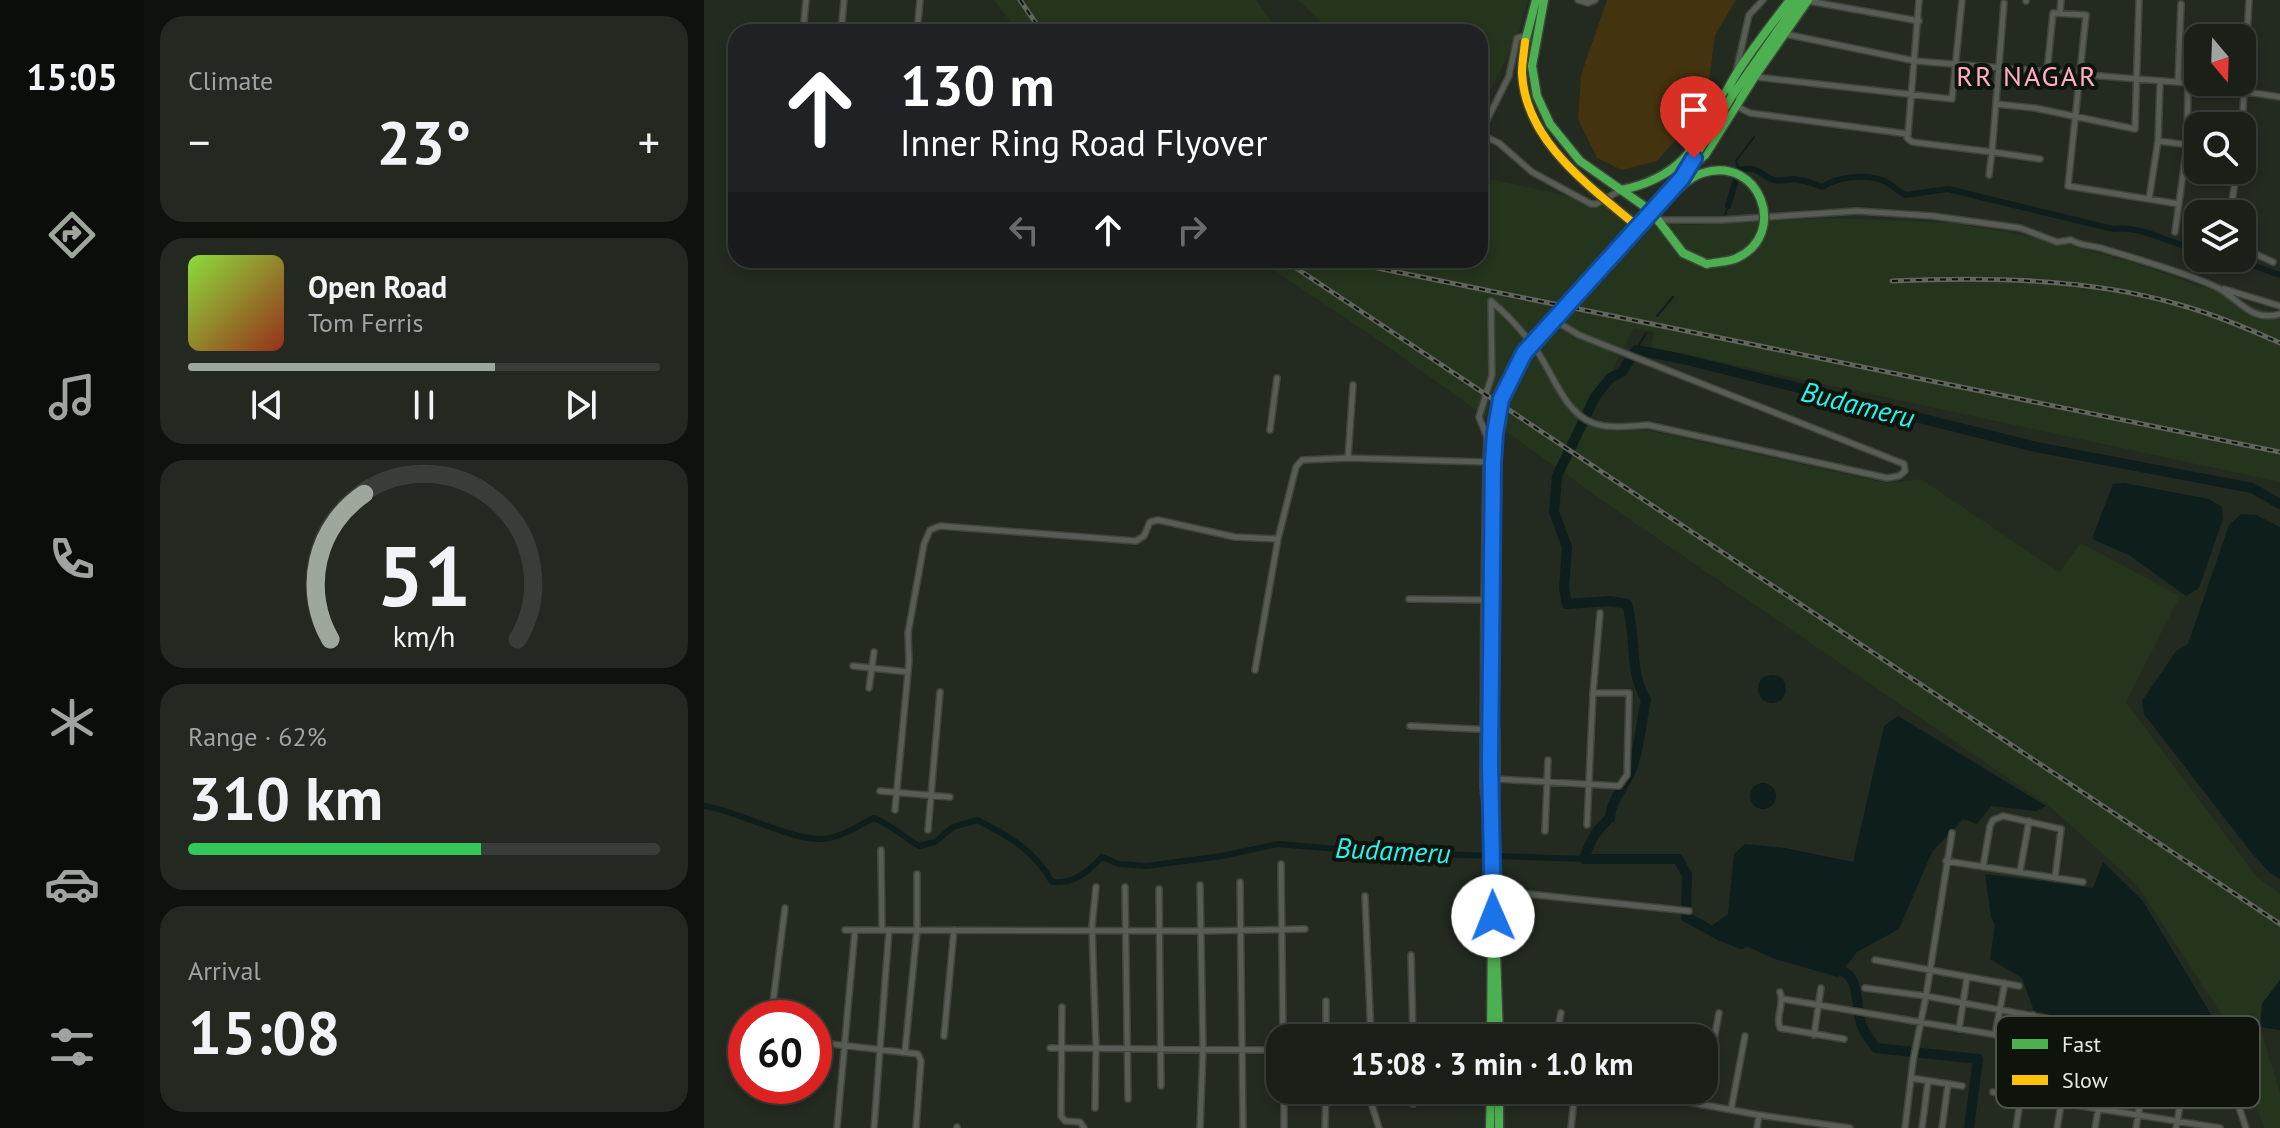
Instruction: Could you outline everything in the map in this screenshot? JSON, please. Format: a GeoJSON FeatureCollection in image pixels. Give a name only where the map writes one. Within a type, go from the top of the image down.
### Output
{"type":"FeatureCollection","features":[{"type":"Feature","properties":{"kind":"main road"},"geometry":{"type":"LineString","coordinates":[[1536,0],[1521,65],[1522,86],[1536,126],[1575,172],[1640,226]]}},
{"type":"Feature","properties":{"kind":"main road"},"geometry":{"type":"LineString","coordinates":[[1544,0],[1534,39],[1532,68],[1541,107],[1561,142],[1576,158],[1621,190],[1660,220],[1677,249],[1707,264],[1738,259],[1753,249],[1761,236],[1764,206],[1758,191],[1741,176],[1724,171],[1704,173],[1682,187],[1640,226]]}},
{"type":"Feature","properties":{"kind":"main road"},"geometry":{"type":"LineString","coordinates":[[1621,190],[1641,189],[1655,184],[1693,151],[1736,75],[1790,0]]}},
{"type":"Feature","properties":{"kind":"main road"},"geometry":{"type":"LineString","coordinates":[[1491,1024],[1495,433],[1501,399],[1515,368],[1553,320],[1682,178],[1732,96],[1799,0]]}},
{"type":"Feature","properties":{"kind":"main road"},"geometry":{"type":"LineString","coordinates":[[1683,162],[1698,161],[1705,155],[1807,0]]}},
{"type":"Feature","properties":{"kind":"main road"},"geometry":{"type":"LineString","coordinates":[[1493,916],[1498,944],[1499,1024]]}},
{"type":"Feature","properties":{"kind":"main road"},"geometry":{"type":"LineString","coordinates":[[1490,1128],[1491,1104]]}},
{"type":"Feature","properties":{"kind":"main road"},"geometry":{"type":"LineString","coordinates":[[1499,1104],[1499,1128]]}},
{"type":"Feature","properties":{"kind":"street"},"geometry":{"type":"LineString","coordinates":[[804,24],[806,0]]}},
{"type":"Feature","properties":{"kind":"street"},"geometry":{"type":"LineString","coordinates":[[842,24],[844,0]]}},
{"type":"Feature","properties":{"kind":"street"},"geometry":{"type":"LineString","coordinates":[[918,24],[920,0]]}},
{"type":"Feature","properties":{"kind":"street"},"geometry":{"type":"LineString","coordinates":[[1583,1],[1591,3],[1595,0]]}},
{"type":"Feature","properties":{"kind":"street"},"geometry":{"type":"LineString","coordinates":[[1736,75],[1749,15],[1763,0]]}},
{"type":"Feature","properties":{"kind":"street"},"geometry":{"type":"LineString","coordinates":[[1807,0],[1919,21]]}},
{"type":"Feature","properties":{"kind":"street"},"geometry":{"type":"LineString","coordinates":[[1919,0],[1907,138],[1912,142],[2040,159]]}},
{"type":"Feature","properties":{"kind":"street"},"geometry":{"type":"LineString","coordinates":[[1755,76],[1911,97],[1952,99],[1962,0]]}},
{"type":"Feature","properties":{"kind":"street"},"geometry":{"type":"LineString","coordinates":[[2060,13],[2061,0]]}},
{"type":"Feature","properties":{"kind":"street"},"geometry":{"type":"LineString","coordinates":[[1996,104],[2035,108],[2135,129],[2139,0]]}},
{"type":"Feature","properties":{"kind":"street"},"geometry":{"type":"LineString","coordinates":[[2248,24],[2249,0]]}},
{"type":"Feature","properties":{"kind":"street"},"geometry":{"type":"LineString","coordinates":[[1989,175],[2004,3]]}},
{"type":"Feature","properties":{"kind":"street"},"geometry":{"type":"LineString","coordinates":[[2178,82],[2181,4]]}},
{"type":"Feature","properties":{"kind":"street"},"geometry":{"type":"LineString","coordinates":[[2047,72],[2053,13],[2086,15],[2067,180],[2070,188],[2179,204]]}},
{"type":"Feature","properties":{"kind":"street"},"geometry":{"type":"LineString","coordinates":[[1784,34],[1915,61],[2184,83]]}},
{"type":"Feature","properties":{"kind":"street"},"geometry":{"type":"LineString","coordinates":[[1488,118],[1509,76],[1517,38],[1526,38]]}},
{"type":"Feature","properties":{"kind":"street"},"geometry":{"type":"LineString","coordinates":[[2149,199],[2158,141],[2160,82]]}},
{"type":"Feature","properties":{"kind":"street"},"geometry":{"type":"LineString","coordinates":[[2256,92],[2280,97]]}},
{"type":"Feature","properties":{"kind":"street"},"geometry":{"type":"LineString","coordinates":[[1736,106],[1750,113],[1908,134]]}},
{"type":"Feature","properties":{"kind":"street"},"geometry":{"type":"LineString","coordinates":[[1488,138],[1499,143],[1532,172],[1591,204],[1621,190]]}},
{"type":"Feature","properties":{"kind":"street"},"geometry":{"type":"LineString","coordinates":[[2158,141],[2184,145]]}},
{"type":"Feature","properties":{"kind":"street"},"geometry":{"type":"LineString","coordinates":[[2175,232],[2184,167]]}},
{"type":"Feature","properties":{"kind":"street"},"geometry":{"type":"LineString","coordinates":[[1660,220],[1722,220],[1857,211],[1933,216],[2020,228],[2057,242],[2071,240],[2079,245],[2148,262],[2280,306]]}},
{"type":"Feature","properties":{"kind":"street"},"geometry":{"type":"LineString","coordinates":[[2256,254],[2273,262]]}},
{"type":"Feature","properties":{"kind":"street"},"geometry":{"type":"LineString","coordinates":[[2217,287],[2258,316],[2280,314]]}},
{"type":"Feature","properties":{"kind":"street"},"geometry":{"type":"LineString","coordinates":[[1410,726],[1483,730],[1497,730],[1497,790],[1496,803],[1491,811],[1485,803],[1483,788],[1483,730],[1484,600],[1487,437],[1479,417],[1492,375],[1491,301],[1537,350],[1567,401],[1591,423],[1608,426],[1648,425],[1887,478],[1899,476],[1905,471],[1904,464],[1579,335],[1553,320]]}},
{"type":"Feature","properties":{"kind":"street"},"geometry":{"type":"LineString","coordinates":[[1270,430],[1277,378]]}},
{"type":"Feature","properties":{"kind":"street"},"geometry":{"type":"LineString","coordinates":[[1348,458],[1353,385]]}},
{"type":"Feature","properties":{"kind":"street"},"geometry":{"type":"LineString","coordinates":[[1255,670],[1278,539],[1298,462],[1348,458],[1486,462]]}},
{"type":"Feature","properties":{"kind":"street"},"geometry":{"type":"LineString","coordinates":[[895,810],[908,672],[908,633],[926,535],[934,528],[1136,541],[1144,536],[1150,522],[1158,520],[1235,537],[1278,539]]}},
{"type":"Feature","properties":{"kind":"street"},"geometry":{"type":"LineString","coordinates":[[1409,599],[1484,600]]}},
{"type":"Feature","properties":{"kind":"street"},"geometry":{"type":"LineString","coordinates":[[1587,825],[1600,613]]}},
{"type":"Feature","properties":{"kind":"street"},"geometry":{"type":"LineString","coordinates":[[869,688],[874,652]]}},
{"type":"Feature","properties":{"kind":"street"},"geometry":{"type":"LineString","coordinates":[[853,666],[908,672]]}},
{"type":"Feature","properties":{"kind":"street"},"geometry":{"type":"LineString","coordinates":[[928,830],[940,692]]}},
{"type":"Feature","properties":{"kind":"street"},"geometry":{"type":"LineString","coordinates":[[1497,779],[1619,786],[1627,775],[1629,693],[1593,693]]}},
{"type":"Feature","properties":{"kind":"street"},"geometry":{"type":"LineString","coordinates":[[1545,831],[1548,760]]}},
{"type":"Feature","properties":{"kind":"street"},"geometry":{"type":"LineString","coordinates":[[880,791],[950,797]]}},
{"type":"Feature","properties":{"kind":"street"},"geometry":{"type":"LineString","coordinates":[[1983,867],[1993,820],[2003,816],[2061,829],[2055,878]]}},
{"type":"Feature","properties":{"kind":"street"},"geometry":{"type":"LineString","coordinates":[[2020,872],[2029,821]]}},
{"type":"Feature","properties":{"kind":"street"},"geometry":{"type":"LineString","coordinates":[[1905,1128],[1915,1046],[1952,833]]}},
{"type":"Feature","properties":{"kind":"street"},"geometry":{"type":"LineString","coordinates":[[874,1128],[886,930],[881,850]]}},
{"type":"Feature","properties":{"kind":"street"},"geometry":{"type":"LineString","coordinates":[[1946,861],[2083,882]]}},
{"type":"Feature","properties":{"kind":"street"},"geometry":{"type":"LineString","coordinates":[[1281,864],[1283,1024]]}},
{"type":"Feature","properties":{"kind":"street"},"geometry":{"type":"LineString","coordinates":[[905,1051],[917,930],[917,874]]}},
{"type":"Feature","properties":{"kind":"street"},"geometry":{"type":"LineString","coordinates":[[1240,882],[1243,1128]]}},
{"type":"Feature","properties":{"kind":"street"},"geometry":{"type":"LineString","coordinates":[[1200,885],[1203,1049],[1200,1128]]}},
{"type":"Feature","properties":{"kind":"street"},"geometry":{"type":"LineString","coordinates":[[1095,1108],[1092,929],[1096,887]]}},
{"type":"Feature","properties":{"kind":"street"},"geometry":{"type":"LineString","coordinates":[[1125,887],[1128,1099]]}},
{"type":"Feature","properties":{"kind":"street"},"geometry":{"type":"LineString","coordinates":[[1159,889],[1161,1086]]}},
{"type":"Feature","properties":{"kind":"street"},"geometry":{"type":"LineString","coordinates":[[1493,916],[1499,913],[1505,896],[1518,893],[1689,911]]}},
{"type":"Feature","properties":{"kind":"street"},"geometry":{"type":"LineString","coordinates":[[1365,896],[1370,1024]]}},
{"type":"Feature","properties":{"kind":"street"},"geometry":{"type":"LineString","coordinates":[[773,1000],[785,908]]}},
{"type":"Feature","properties":{"kind":"street"},"geometry":{"type":"LineString","coordinates":[[845,930],[1305,929]]}},
{"type":"Feature","properties":{"kind":"street"},"geometry":{"type":"LineString","coordinates":[[837,1128],[855,930]]}},
{"type":"Feature","properties":{"kind":"street"},"geometry":{"type":"LineString","coordinates":[[944,1036],[954,930]]}},
{"type":"Feature","properties":{"kind":"street"},"geometry":{"type":"LineString","coordinates":[[1411,955],[1413,1024]]}},
{"type":"Feature","properties":{"kind":"street"},"geometry":{"type":"LineString","coordinates":[[1875,960],[2019,986]]}},
{"type":"Feature","properties":{"kind":"street"},"geometry":{"type":"LineString","coordinates":[[1959,1029],[1967,977]]}},
{"type":"Feature","properties":{"kind":"street"},"geometry":{"type":"LineString","coordinates":[[1999,1016],[2005,983]]}},
{"type":"Feature","properties":{"kind":"street"},"geometry":{"type":"LineString","coordinates":[[1814,1035],[1821,988]]}},
{"type":"Feature","properties":{"kind":"street"},"geometry":{"type":"LineString","coordinates":[[1865,988],[2038,1016]]}},
{"type":"Feature","properties":{"kind":"street"},"geometry":{"type":"LineString","coordinates":[[1780,992],[1783,999],[1778,1022],[1780,1028],[1844,1039]]}},
{"type":"Feature","properties":{"kind":"street"},"geometry":{"type":"LineString","coordinates":[[1783,999],[1995,1035],[1996,1030]]}},
{"type":"Feature","properties":{"kind":"street"},"geometry":{"type":"LineString","coordinates":[[1326,1001],[1326,1024]]}},
{"type":"Feature","properties":{"kind":"street"},"geometry":{"type":"LineString","coordinates":[[1062,1007],[1061,1116],[1065,1121],[1080,1122],[1084,1128]]}},
{"type":"Feature","properties":{"kind":"street"},"geometry":{"type":"LineString","coordinates":[[1559,1024],[1561,1013]]}},
{"type":"Feature","properties":{"kind":"street"},"geometry":{"type":"LineString","coordinates":[[1702,1105],[1719,1013]]}},
{"type":"Feature","properties":{"kind":"street"},"geometry":{"type":"LineString","coordinates":[[1731,1110],[1745,1036]]}},
{"type":"Feature","properties":{"kind":"street"},"geometry":{"type":"LineString","coordinates":[[832,1044],[918,1054],[921,1061],[916,1128]]}},
{"type":"Feature","properties":{"kind":"street"},"geometry":{"type":"LineString","coordinates":[[1050,1048],[1266,1050]]}},
{"type":"Feature","properties":{"kind":"street"},"geometry":{"type":"LineString","coordinates":[[1911,1078],[1962,1086]]}},
{"type":"Feature","properties":{"kind":"street"},"geometry":{"type":"LineString","coordinates":[[1922,1128],[1928,1081]]}},
{"type":"Feature","properties":{"kind":"street"},"geometry":{"type":"LineString","coordinates":[[1942,1128],[1948,1084]]}},
{"type":"Feature","properties":{"kind":"street"},"geometry":{"type":"LineString","coordinates":[[1284,1104],[1284,1128]]}},
{"type":"Feature","properties":{"kind":"street"},"geometry":{"type":"LineString","coordinates":[[1325,1128],[1326,1104]]}},
{"type":"Feature","properties":{"kind":"street"},"geometry":{"type":"LineString","coordinates":[[1372,1104],[1379,1128]]}},
{"type":"Feature","properties":{"kind":"street"},"geometry":{"type":"LineString","coordinates":[[1571,1128],[1574,1104]]}},
{"type":"Feature","properties":{"kind":"street"},"geometry":{"type":"LineString","coordinates":[[1697,1104],[1850,1128]]}},
{"type":"Feature","properties":{"kind":"street"},"geometry":{"type":"LineString","coordinates":[[2016,1128],[2019,1108]]}},
{"type":"Feature","properties":{"kind":"street"},"geometry":{"type":"LineString","coordinates":[[2057,1128],[2060,1108]]}},
{"type":"Feature","properties":{"kind":"street"},"geometry":{"type":"LineString","coordinates":[[2092,1108],[2177,1125],[2216,1128]]}},
{"type":"Feature","properties":{"kind":"street"},"geometry":{"type":"LineString","coordinates":[[2136,1128],[2139,1108]]}},
{"type":"Feature","properties":{"kind":"street"},"geometry":{"type":"LineString","coordinates":[[2239,1108],[2246,1128]]}},
{"type":"Feature","properties":{"kind":"street"},"geometry":{"type":"LineString","coordinates":[[2095,1128],[2098,1109]]}},
{"type":"Feature","properties":{"kind":"street"},"geometry":{"type":"LineString","coordinates":[[1757,1128],[1759,1115]]}},
{"type":"Feature","properties":{"kind":"street"},"geometry":{"type":"LineString","coordinates":[[1792,1128],[1793,1120]]}},
{"type":"Feature","properties":{"kind":"shaded area"},"geometry":{"type":"Polygon","coordinates":[[[994,0],[1256,0],[1273,24],[1012,24],[994,0]]]}},
{"type":"Feature","properties":{"kind":"shaded area"},"geometry":{"type":"Polygon","coordinates":[[[1298,0],[1528,0],[1519,32],[1488,96],[1488,24],[1324,24],[1298,0]]]}},
{"type":"Feature","properties":{"kind":"shaded area"},"geometry":{"type":"Polygon","coordinates":[[[1607,0],[1736,0],[1715,35],[1708,89],[1678,137],[1657,161],[1622,170],[1597,158],[1578,119],[1581,75],[1607,0]]]}},
{"type":"Feature","properties":{"kind":"shaded area"},"geometry":{"type":"Polygon","coordinates":[[[1488,178],[1684,225],[1833,218],[1953,223],[2050,240],[2131,262],[2280,317],[2280,482],[1651,347],[1654,332],[1634,328],[1587,418],[1613,427],[1656,432],[1886,483],[1921,479],[2059,572],[2081,543],[2180,596],[2126,702],[2256,876],[2280,894],[2280,980],[2262,1004],[2260,1027],[2260,1016],[2222,1016],[2136,884],[2049,806],[1607,504],[1384,344],[1271,268],[1488,268],[1488,178]]]}},
{"type":"Feature","properties":{"kind":"shaded area"},"geometry":{"type":"Polygon","coordinates":[[[2124,483],[2209,499],[2222,507],[2223,519],[2199,588],[2186,596],[2129,555],[2094,540],[2113,484],[2124,483]]]}},
{"type":"Feature","properties":{"kind":"shaded area"},"geometry":{"type":"Polygon","coordinates":[[[2241,514],[2256,515],[2280,527],[2280,879],[2270,873],[2250,851],[2144,714],[2142,701],[2176,651],[2188,644],[2229,525],[2241,514]]]}},
{"type":"Feature","properties":{"kind":"shaded area"},"geometry":{"type":"Polygon","coordinates":[[[1772,675],[1782,679],[1786,689],[1782,699],[1772,703],[1762,699],[1758,689],[1762,679],[1772,675]]]}},
{"type":"Feature","properties":{"kind":"shaded area"},"geometry":{"type":"Polygon","coordinates":[[[1898,716],[2046,806],[2036,811],[1991,806],[1977,824],[1963,819],[1932,852],[1899,929],[1857,952],[1838,977],[1775,959],[1707,929],[1728,914],[1734,854],[1745,844],[1785,848],[1853,862],[1884,726],[1898,716]]]}},
{"type":"Feature","properties":{"kind":"shaded area"},"geometry":{"type":"Polygon","coordinates":[[[1763,783],[1772,787],[1776,796],[1772,805],[1763,809],[1754,805],[1750,796],[1754,787],[1763,783]]]}},
{"type":"Feature","properties":{"kind":"shaded area"},"geometry":{"type":"Polygon","coordinates":[[[2103,862],[2143,901],[2212,1016],[2054,1016],[2034,1011],[2022,978],[1990,959],[1995,925],[1985,874],[2093,888],[2103,862]]]}},
{"type":"Feature","properties":{"kind":"shaded area"},"geometry":{"type":"Polygon","coordinates":[[[2280,980],[2280,1030],[2260,1027],[2262,1004],[2280,980]]]}},
{"type":"Feature","properties":{"kind":"shaded area"},"geometry":{"type":"Polygon","coordinates":[[[2260,1027],[2280,1093],[2280,1128],[2264,1128],[2257,1108],[2260,1108],[2260,1027]]]}},
{"type":"Feature","properties":{"kind":"waterway"},"geometry":{"type":"LineString","coordinates":[[1739,170],[1736,161],[1754,137]]}},
{"type":"Feature","properties":{"kind":"waterway"},"geometry":{"type":"LineString","coordinates":[[1728,206],[1739,170],[1751,169],[1774,180],[1796,179],[1822,187],[1843,179],[1869,177],[1884,181],[1905,195],[1948,189],[2113,229],[2145,232],[2184,246]]}},
{"type":"Feature","properties":{"kind":"waterway"},"geometry":{"type":"LineString","coordinates":[[1725,215],[1728,206]]}},
{"type":"Feature","properties":{"kind":"waterway"},"geometry":{"type":"LineString","coordinates":[[2256,266],[2280,275]]}},
{"type":"Feature","properties":{"kind":"waterway"},"geometry":{"type":"LineString","coordinates":[[1657,316],[1673,297]]}},
{"type":"Feature","properties":{"kind":"waterway"},"geometry":{"type":"LineString","coordinates":[[1636,350],[1646,333]]}},
{"type":"Feature","properties":{"kind":"waterway","name":"Budameru"},"geometry":{"type":"LineString","coordinates":[[1742,944],[1686,917],[1687,875],[1678,859],[1584,859],[1594,836],[1610,818],[1613,805],[1632,768],[1646,700],[1637,677],[1627,604],[1610,601],[1567,604],[1564,588],[1567,547],[1554,512],[1557,476],[1595,397],[1610,378],[1622,372],[1636,350],[2036,447],[2252,488],[2280,504]]}},
{"type":"Feature","properties":{"kind":"waterway","name":"Budameru"},"geometry":{"type":"LineString","coordinates":[[704,806],[816,839],[841,835],[874,818],[919,846],[935,842],[953,827],[977,820],[1020,845],[1052,882],[1080,876],[1102,857],[1119,864],[1146,866],[1222,856],[1278,844],[1375,852],[1584,859]]}},
{"type":"Feature","properties":{"kind":"waterway"},"geometry":{"type":"LineString","coordinates":[[1834,969],[1843,971],[1853,983],[1862,1026],[1876,1048],[1978,1059],[1969,1128]]}},
{"type":"Feature","properties":{"kind":"railway"},"geometry":{"type":"LineString","coordinates":[[1020,0],[1036,24]]}},
{"type":"Feature","properties":{"kind":"railway"},"geometry":{"type":"LineString","coordinates":[[1296,268],[2280,924]]}},
{"type":"Feature","properties":{"kind":"railway"},"geometry":{"type":"LineString","coordinates":[[1377,268],[2280,452]]}},
{"type":"Feature","properties":{"kind":"railway"},"geometry":{"type":"LineString","coordinates":[[1892,281],[2036,281],[2108,289],[2190,308],[2280,343]]}},
{"type":"Feature","properties":{"kind":"traffic: fast"},"geometry":{"type":"LineString","coordinates":[[1525,42],[1536,0]]}},
{"type":"Feature","properties":{"kind":"traffic: fast"},"geometry":{"type":"LineString","coordinates":[[1544,0],[1532,66],[1537,96],[1550,124],[1580,161],[1651,211],[1683,253],[1707,264]]}},
{"type":"Feature","properties":{"kind":"traffic: fast"},"geometry":{"type":"LineString","coordinates":[[1621,190],[1645,183],[1680,163],[1703,133],[1741,66],[1790,0]]}},
{"type":"Feature","properties":{"kind":"traffic: fast"},"geometry":{"type":"LineString","coordinates":[[1732,96],[1799,0]]}},
{"type":"Feature","properties":{"kind":"traffic: fast"},"geometry":{"type":"LineString","coordinates":[[1687,163],[1698,161],[1705,155],[1808,0]]}},
{"type":"Feature","properties":{"kind":"traffic: fast"},"geometry":{"type":"LineString","coordinates":[[1491,811],[1493,454],[1501,399],[1524,353],[1682,178],[1732,96]]}},
{"type":"Feature","properties":{"kind":"traffic: fast"},"geometry":{"type":"LineString","coordinates":[[1660,208],[1685,183],[1703,173],[1723,170],[1740,175],[1753,186],[1761,200],[1764,216],[1762,232],[1753,247],[1737,258],[1707,264]]}},
{"type":"Feature","properties":{"kind":"traffic: fast"},"geometry":{"type":"LineString","coordinates":[[1491,811],[1499,1024]]}},
{"type":"Feature","properties":{"kind":"traffic: fast"},"geometry":{"type":"LineString","coordinates":[[1491,1024],[1492,929]]}},
{"type":"Feature","properties":{"kind":"traffic: fast"},"geometry":{"type":"LineString","coordinates":[[1490,1128],[1491,1104]]}},
{"type":"Feature","properties":{"kind":"traffic: fast"},"geometry":{"type":"LineString","coordinates":[[1499,1104],[1499,1128]]}},
{"type":"Feature","properties":{"kind":"traffic: slow"},"geometry":{"type":"LineString","coordinates":[[1525,42],[1522,73],[1526,98],[1535,121],[1548,142],[1581,179],[1638,227]]}},
{"type":"Feature","properties":{"kind":"district","name":"RR NAGAR"},"geometry":{"type":"Point","coordinates":[2027,75]}},
{"type":"Feature","properties":{"kind":"route"},"geometry":{"type":"LineString","coordinates":[[1493,916],[1490,762],[1493,463],[1501,399],[1524,353],[1682,178],[1694,158]]}}]}
